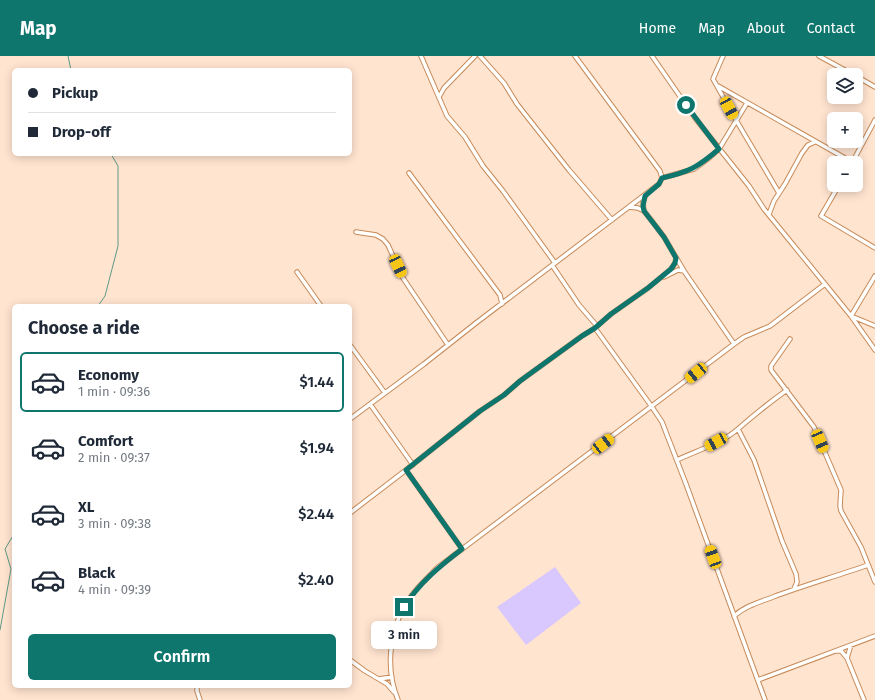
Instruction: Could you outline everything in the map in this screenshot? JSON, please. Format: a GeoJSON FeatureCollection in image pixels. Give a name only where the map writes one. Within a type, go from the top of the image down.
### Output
{"type":"FeatureCollection","features":[{"type":"Feature","properties":{"kind":"street"},"geometry":{"type":"LineString","coordinates":[[421,56],[448,116],[465,137],[483,166],[503,191],[554,264],[579,305],[662,422],[765,700]]}},
{"type":"Feature","properties":{"kind":"street"},"geometry":{"type":"LineString","coordinates":[[439,98],[444,88],[475,56]]}},
{"type":"Feature","properties":{"kind":"street"},"geometry":{"type":"LineString","coordinates":[[352,418],[659,184],[662,178],[660,171],[646,150],[575,56]]}},
{"type":"Feature","properties":{"kind":"street"},"geometry":{"type":"LineString","coordinates":[[652,56],[695,118],[749,186],[769,214],[851,316],[875,350]]}},
{"type":"Feature","properties":{"kind":"street"},"geometry":{"type":"LineString","coordinates":[[723,56],[713,79],[779,193]]}},
{"type":"Feature","properties":{"kind":"street"},"geometry":{"type":"LineString","coordinates":[[819,56],[841,68]]}},
{"type":"Feature","properties":{"kind":"street"},"geometry":{"type":"LineString","coordinates":[[482,57],[490,69],[504,83],[517,104],[569,170],[612,220]]}},
{"type":"Feature","properties":{"kind":"street"},"geometry":{"type":"LineString","coordinates":[[863,80],[875,87]]}},
{"type":"Feature","properties":{"kind":"street"},"geometry":{"type":"LineString","coordinates":[[718,86],[840,156]]}},
{"type":"Feature","properties":{"kind":"street"},"geometry":{"type":"LineString","coordinates":[[435,88],[444,88]]}},
{"type":"Feature","properties":{"kind":"street"},"geometry":{"type":"LineString","coordinates":[[662,178],[694,169],[719,149],[747,103]]}},
{"type":"Feature","properties":{"kind":"street"},"geometry":{"type":"LineString","coordinates":[[856,156],[875,120]]}},
{"type":"Feature","properties":{"kind":"street"},"geometry":{"type":"LineString","coordinates":[[769,214],[774,201],[802,153],[808,145],[815,142]]}},
{"type":"Feature","properties":{"kind":"street"},"geometry":{"type":"LineString","coordinates":[[409,173],[500,295],[502,304]]}},
{"type":"Feature","properties":{"kind":"street"},"geometry":{"type":"LineString","coordinates":[[835,192],[821,216],[875,248]]}},
{"type":"Feature","properties":{"kind":"street"},"geometry":{"type":"LineString","coordinates":[[644,211],[643,202],[645,196]]}},
{"type":"Feature","properties":{"kind":"street"},"geometry":{"type":"LineString","coordinates":[[629,207],[638,208],[644,211],[664,237],[684,271],[734,344]]}},
{"type":"Feature","properties":{"kind":"street"},"geometry":{"type":"LineString","coordinates":[[356,232],[376,235],[388,245],[404,278],[448,345]]}},
{"type":"Feature","properties":{"kind":"street"},"geometry":{"type":"LineString","coordinates":[[352,511],[480,411],[504,395],[520,381],[660,279],[673,267],[676,258]]}},
{"type":"Feature","properties":{"kind":"street"},"geometry":{"type":"LineString","coordinates":[[660,279],[678,270],[684,271]]}},
{"type":"Feature","properties":{"kind":"street"},"geometry":{"type":"LineString","coordinates":[[297,272],[320,304]]}},
{"type":"Feature","properties":{"kind":"street"},"geometry":{"type":"LineString","coordinates":[[851,316],[875,276]]}},
{"type":"Feature","properties":{"kind":"street"},"geometry":{"type":"LineString","coordinates":[[398,700],[395,693],[390,659],[395,632],[404,607],[412,595],[437,568],[734,344],[744,337],[770,326],[825,284]]}},
{"type":"Feature","properties":{"kind":"street"},"geometry":{"type":"LineString","coordinates":[[500,295],[509,298]]}},
{"type":"Feature","properties":{"kind":"street"},"geometry":{"type":"LineString","coordinates":[[851,316],[875,326]]}},
{"type":"Feature","properties":{"kind":"street"},"geometry":{"type":"LineString","coordinates":[[790,339],[771,366],[771,370],[814,427],[841,490],[841,512],[861,547],[875,582]]}},
{"type":"Feature","properties":{"kind":"street"},"geometry":{"type":"LineString","coordinates":[[352,348],[385,393]]}},
{"type":"Feature","properties":{"kind":"street"},"geometry":{"type":"LineString","coordinates":[[677,460],[709,446],[738,429],[744,422],[787,390]]}},
{"type":"Feature","properties":{"kind":"street"},"geometry":{"type":"LineString","coordinates":[[370,404],[413,465]]}},
{"type":"Feature","properties":{"kind":"street"},"geometry":{"type":"LineString","coordinates":[[738,429],[754,460],[782,541],[796,574],[797,582],[794,589]]}},
{"type":"Feature","properties":{"kind":"street"},"geometry":{"type":"LineString","coordinates":[[406,470],[462,549]]}},
{"type":"Feature","properties":{"kind":"street"},"geometry":{"type":"LineString","coordinates":[[734,616],[752,605],[794,589],[868,565]]}},
{"type":"Feature","properties":{"kind":"street"},"geometry":{"type":"LineString","coordinates":[[758,680],[875,636]]}},
{"type":"Feature","properties":{"kind":"street"},"geometry":{"type":"LineString","coordinates":[[847,658],[851,645]]}},
{"type":"Feature","properties":{"kind":"street"},"geometry":{"type":"LineString","coordinates":[[835,651],[841,651],[847,658],[864,700]]}},
{"type":"Feature","properties":{"kind":"street"},"geometry":{"type":"LineString","coordinates":[[352,661],[387,684],[395,693]]}},
{"type":"Feature","properties":{"kind":"street"},"geometry":{"type":"LineString","coordinates":[[379,679],[392,676]]}},
{"type":"Feature","properties":{"kind":"street"},"geometry":{"type":"LineString","coordinates":[[198,688],[200,700]]}},
{"type":"Feature","properties":{"kind":"shaded area"},"geometry":{"type":"Polygon","coordinates":[[[555,567],[581,603],[526,645],[497,607],[555,567]]]}},
{"type":"Feature","properties":{"kind":"waterway"},"geometry":{"type":"LineString","coordinates":[[68,56],[71,68]]}},
{"type":"Feature","properties":{"kind":"waterway"},"geometry":{"type":"LineString","coordinates":[[99,304],[105,296],[118,246],[118,166],[112,156]]}},
{"type":"Feature","properties":{"kind":"waterway"},"geometry":{"type":"LineString","coordinates":[[0,630],[11,569],[5,549],[12,537]]}},
{"type":"Feature","properties":{"kind":"route"},"geometry":{"type":"LineString","coordinates":[[404,607],[421,584],[437,568],[462,549],[406,470],[480,411],[504,395],[520,381],[587,332],[595,328],[673,267],[676,258],[664,237],[644,211],[643,199],[659,184],[662,178],[694,169],[719,149],[686,105]]}}]}
